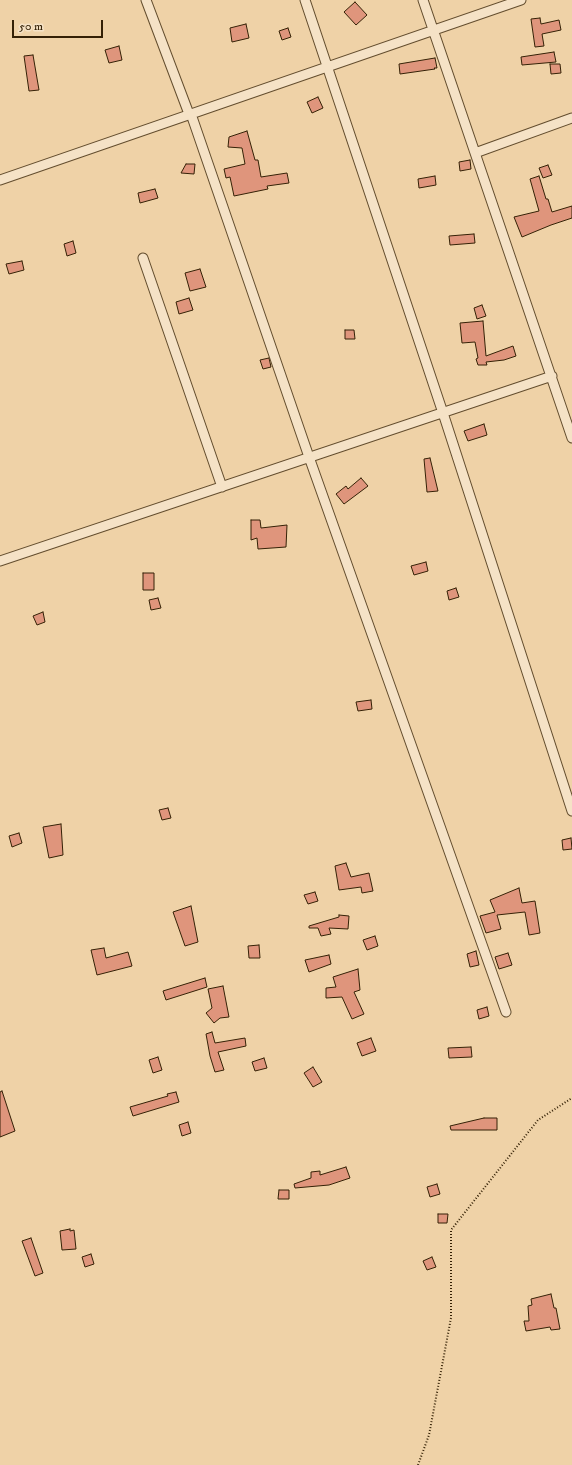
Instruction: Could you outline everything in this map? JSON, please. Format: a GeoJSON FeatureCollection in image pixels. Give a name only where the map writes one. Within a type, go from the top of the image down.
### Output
{"type":"FeatureCollection","features":[{"type":"Feature","properties":{"kind":"street"},"geometry":{"type":"LineString","coordinates":[[146,0],[190,114],[309,457],[506,1012]]}},
{"type":"Feature","properties":{"kind":"street"},"geometry":{"type":"LineString","coordinates":[[305,0],[443,413],[572,811]]}},
{"type":"Feature","properties":{"kind":"street"},"geometry":{"type":"LineString","coordinates":[[423,0],[572,438]]}},
{"type":"Feature","properties":{"kind":"street"},"geometry":{"type":"LineString","coordinates":[[0,180],[521,0]]}},
{"type":"Feature","properties":{"kind":"street"},"geometry":{"type":"LineString","coordinates":[[476,153],[572,118]]}},
{"type":"Feature","properties":{"kind":"street"},"geometry":{"type":"LineString","coordinates":[[143,258],[222,487]]}},
{"type":"Feature","properties":{"kind":"street"},"geometry":{"type":"LineString","coordinates":[[0,561],[552,376]]}},
{"type":"Feature","properties":{"kind":"path"},"geometry":{"type":"LineString","coordinates":[[418,1465],[429,1436],[451,1318],[451,1230],[538,1120],[572,1098]]}},
{"type":"Feature","properties":{"kind":"building"},"geometry":{"type":"Polygon","coordinates":[[[355,2],[367,15],[356,25],[344,12],[355,2]]]}},
{"type":"Feature","properties":{"kind":"building"},"geometry":{"type":"Polygon","coordinates":[[[540,18],[541,24],[559,20],[561,30],[542,34],[544,46],[535,47],[531,19],[540,18]]]}},
{"type":"Feature","properties":{"kind":"building"},"geometry":{"type":"Polygon","coordinates":[[[246,24],[249,38],[232,42],[230,28],[246,24]]]}},
{"type":"Feature","properties":{"kind":"building"},"geometry":{"type":"Polygon","coordinates":[[[288,28],[291,37],[282,40],[279,31],[288,28]]]}},
{"type":"Feature","properties":{"kind":"building"},"geometry":{"type":"Polygon","coordinates":[[[119,46],[122,60],[109,63],[105,50],[119,46]]]}},
{"type":"Feature","properties":{"kind":"building"},"geometry":{"type":"Polygon","coordinates":[[[554,52],[556,62],[522,65],[521,57],[554,52]]]}},
{"type":"Feature","properties":{"kind":"building"},"geometry":{"type":"Polygon","coordinates":[[[33,55],[39,90],[29,91],[24,56],[33,55]]]}},
{"type":"Feature","properties":{"kind":"building"},"geometry":{"type":"Polygon","coordinates":[[[435,58],[437,68],[434,68],[435,69],[400,74],[399,64],[435,58]]]}},
{"type":"Feature","properties":{"kind":"building"},"geometry":{"type":"Polygon","coordinates":[[[550,64],[560,64],[561,73],[551,74],[550,64]]]}},
{"type":"Feature","properties":{"kind":"building"},"geometry":{"type":"Polygon","coordinates":[[[318,97],[323,108],[312,113],[307,102],[318,97]]]}},
{"type":"Feature","properties":{"kind":"building"},"geometry":{"type":"Polygon","coordinates":[[[247,131],[255,160],[258,160],[261,177],[287,173],[289,183],[267,186],[268,189],[234,196],[230,177],[226,178],[224,169],[245,164],[242,148],[228,147],[229,137],[247,131]]]}},
{"type":"Feature","properties":{"kind":"building"},"geometry":{"type":"Polygon","coordinates":[[[470,160],[471,169],[460,171],[459,162],[470,160]]]}},
{"type":"Feature","properties":{"kind":"building"},"geometry":{"type":"Polygon","coordinates":[[[186,164],[195,164],[194,174],[181,173],[186,164]]]}},
{"type":"Feature","properties":{"kind":"building"},"geometry":{"type":"Polygon","coordinates":[[[548,165],[552,175],[543,178],[539,168],[548,165]]]}},
{"type":"Feature","properties":{"kind":"building"},"geometry":{"type":"Polygon","coordinates":[[[435,176],[436,185],[419,188],[418,179],[435,176]]]}},
{"type":"Feature","properties":{"kind":"building"},"geometry":{"type":"Polygon","coordinates":[[[539,176],[546,199],[548,199],[552,212],[572,206],[572,218],[522,237],[514,217],[539,211],[530,179],[539,176]]]}},
{"type":"Feature","properties":{"kind":"building"},"geometry":{"type":"Polygon","coordinates":[[[155,189],[158,198],[140,203],[138,193],[155,189]]]}},
{"type":"Feature","properties":{"kind":"building"},"geometry":{"type":"Polygon","coordinates":[[[474,234],[475,243],[450,245],[449,236],[474,234]]]}},
{"type":"Feature","properties":{"kind":"building"},"geometry":{"type":"Polygon","coordinates":[[[73,241],[76,253],[67,256],[64,244],[73,241]]]}},
{"type":"Feature","properties":{"kind":"building"},"geometry":{"type":"Polygon","coordinates":[[[22,261],[24,270],[9,274],[6,264],[22,261]]]}},
{"type":"Feature","properties":{"kind":"building"},"geometry":{"type":"Polygon","coordinates":[[[200,269],[206,287],[190,291],[185,273],[200,269]]]}},
{"type":"Feature","properties":{"kind":"building"},"geometry":{"type":"Polygon","coordinates":[[[189,298],[193,310],[179,314],[176,302],[189,298]]]}},
{"type":"Feature","properties":{"kind":"building"},"geometry":{"type":"Polygon","coordinates":[[[482,305],[486,316],[477,319],[474,308],[482,305]]]}},
{"type":"Feature","properties":{"kind":"building"},"geometry":{"type":"Polygon","coordinates":[[[483,321],[486,356],[513,346],[516,356],[504,360],[486,362],[487,365],[478,365],[476,359],[478,358],[475,342],[462,343],[460,323],[483,321]]]}},
{"type":"Feature","properties":{"kind":"building"},"geometry":{"type":"Polygon","coordinates":[[[345,330],[354,330],[355,339],[345,339],[345,330]]]}},
{"type":"Feature","properties":{"kind":"building"},"geometry":{"type":"Polygon","coordinates":[[[269,358],[271,367],[263,369],[260,360],[269,358]]]}},
{"type":"Feature","properties":{"kind":"building"},"geometry":{"type":"Polygon","coordinates":[[[484,424],[487,435],[468,441],[464,431],[484,424]]]}},
{"type":"Feature","properties":{"kind":"building"},"geometry":{"type":"Polygon","coordinates":[[[430,458],[438,491],[427,492],[424,459],[430,458]]]}},
{"type":"Feature","properties":{"kind":"building"},"geometry":{"type":"Polygon","coordinates":[[[361,478],[368,486],[344,504],[336,494],[346,486],[348,489],[361,478]]]}},
{"type":"Feature","properties":{"kind":"building"},"geometry":{"type":"Polygon","coordinates":[[[251,520],[260,520],[261,528],[287,525],[286,547],[258,549],[257,538],[251,540],[251,520]]]}},
{"type":"Feature","properties":{"kind":"building"},"geometry":{"type":"Polygon","coordinates":[[[426,562],[428,571],[414,575],[411,566],[426,562]]]}},
{"type":"Feature","properties":{"kind":"building"},"geometry":{"type":"Polygon","coordinates":[[[143,573],[154,573],[154,590],[143,590],[143,573]]]}},
{"type":"Feature","properties":{"kind":"building"},"geometry":{"type":"Polygon","coordinates":[[[456,588],[459,597],[449,600],[447,591],[456,588]]]}},
{"type":"Feature","properties":{"kind":"building"},"geometry":{"type":"Polygon","coordinates":[[[158,598],[161,608],[151,610],[149,600],[158,598]]]}},
{"type":"Feature","properties":{"kind":"building"},"geometry":{"type":"Polygon","coordinates":[[[43,612],[45,622],[37,625],[33,616],[43,612]]]}},
{"type":"Feature","properties":{"kind":"building"},"geometry":{"type":"Polygon","coordinates":[[[371,700],[372,709],[358,711],[356,702],[371,700]]]}},
{"type":"Feature","properties":{"kind":"building"},"geometry":{"type":"Polygon","coordinates":[[[168,808],[171,818],[162,820],[159,810],[168,808]]]}},
{"type":"Feature","properties":{"kind":"building"},"geometry":{"type":"Polygon","coordinates":[[[61,824],[63,855],[49,858],[43,827],[61,824]]]}},
{"type":"Feature","properties":{"kind":"building"},"geometry":{"type":"Polygon","coordinates":[[[19,833],[22,843],[12,847],[9,836],[19,833]]]}},
{"type":"Feature","properties":{"kind":"building"},"geometry":{"type":"Polygon","coordinates":[[[571,838],[572,849],[563,850],[562,840],[571,838]]]}},
{"type":"Feature","properties":{"kind":"building"},"geometry":{"type":"Polygon","coordinates":[[[346,863],[351,877],[369,873],[373,891],[362,893],[361,887],[339,890],[335,866],[346,863]]]}},
{"type":"Feature","properties":{"kind":"building"},"geometry":{"type":"Polygon","coordinates":[[[519,888],[522,903],[535,901],[540,933],[529,935],[525,912],[497,915],[501,929],[486,933],[480,916],[495,912],[490,900],[519,888]]]}},
{"type":"Feature","properties":{"kind":"building"},"geometry":{"type":"Polygon","coordinates":[[[315,892],[318,901],[308,904],[304,895],[315,892]]]}},
{"type":"Feature","properties":{"kind":"building"},"geometry":{"type":"Polygon","coordinates":[[[191,906],[198,942],[185,946],[173,912],[191,906]]]}},
{"type":"Feature","properties":{"kind":"building"},"geometry":{"type":"Polygon","coordinates":[[[339,915],[349,916],[348,929],[329,928],[331,934],[321,936],[318,928],[309,928],[309,926],[339,917],[339,915]]]}},
{"type":"Feature","properties":{"kind":"building"},"geometry":{"type":"Polygon","coordinates":[[[375,936],[378,946],[367,950],[363,940],[375,936]]]}},
{"type":"Feature","properties":{"kind":"building"},"geometry":{"type":"Polygon","coordinates":[[[259,945],[260,958],[249,958],[248,946],[259,945]]]}},
{"type":"Feature","properties":{"kind":"building"},"geometry":{"type":"Polygon","coordinates":[[[104,948],[106,958],[128,952],[132,966],[97,975],[91,950],[104,948]]]}},
{"type":"Feature","properties":{"kind":"building"},"geometry":{"type":"Polygon","coordinates":[[[476,951],[479,965],[470,967],[467,954],[476,951]]]}},
{"type":"Feature","properties":{"kind":"building"},"geometry":{"type":"Polygon","coordinates":[[[508,953],[512,965],[499,969],[495,957],[508,953]]]}},
{"type":"Feature","properties":{"kind":"building"},"geometry":{"type":"Polygon","coordinates":[[[329,955],[331,964],[309,972],[305,960],[329,955]]]}},
{"type":"Feature","properties":{"kind":"building"},"geometry":{"type":"Polygon","coordinates":[[[358,969],[360,990],[354,992],[364,1014],[352,1019],[342,997],[326,998],[326,988],[336,987],[333,977],[358,969]]]}},
{"type":"Feature","properties":{"kind":"building"},"geometry":{"type":"Polygon","coordinates":[[[205,978],[207,987],[166,1000],[163,991],[205,978]]]}},
{"type":"Feature","properties":{"kind":"building"},"geometry":{"type":"Polygon","coordinates":[[[223,986],[229,1017],[220,1018],[214,1023],[206,1013],[212,1008],[208,989],[223,986]]]}},
{"type":"Feature","properties":{"kind":"building"},"geometry":{"type":"Polygon","coordinates":[[[487,1007],[489,1016],[479,1019],[477,1010],[487,1007]]]}},
{"type":"Feature","properties":{"kind":"building"},"geometry":{"type":"Polygon","coordinates":[[[212,1032],[215,1043],[245,1038],[246,1046],[218,1052],[224,1070],[215,1072],[206,1034],[212,1032]]]}},
{"type":"Feature","properties":{"kind":"building"},"geometry":{"type":"Polygon","coordinates":[[[371,1038],[376,1051],[362,1056],[357,1043],[371,1038]]]}},
{"type":"Feature","properties":{"kind":"building"},"geometry":{"type":"Polygon","coordinates":[[[471,1047],[472,1057],[449,1058],[448,1048],[471,1047]]]}},
{"type":"Feature","properties":{"kind":"building"},"geometry":{"type":"Polygon","coordinates":[[[158,1057],[162,1070],[153,1073],[149,1060],[158,1057]]]}},
{"type":"Feature","properties":{"kind":"building"},"geometry":{"type":"Polygon","coordinates":[[[264,1058],[267,1068],[255,1071],[252,1062],[264,1058]]]}},
{"type":"Feature","properties":{"kind":"building"},"geometry":{"type":"Polygon","coordinates":[[[313,1067],[322,1082],[313,1087],[304,1073],[313,1067]]]}},
{"type":"Feature","properties":{"kind":"building"},"geometry":{"type":"Polygon","coordinates":[[[2,1091],[15,1131],[0,1137],[0,1092],[2,1091]]]}},
{"type":"Feature","properties":{"kind":"building"},"geometry":{"type":"Polygon","coordinates":[[[176,1092],[179,1102],[133,1116],[130,1107],[168,1096],[167,1094],[176,1092]]]}},
{"type":"Feature","properties":{"kind":"building"},"geometry":{"type":"Polygon","coordinates":[[[484,1118],[497,1118],[497,1130],[451,1130],[450,1126],[484,1118]]]}},
{"type":"Feature","properties":{"kind":"building"},"geometry":{"type":"Polygon","coordinates":[[[188,1122],[191,1133],[182,1136],[179,1125],[188,1122]]]}},
{"type":"Feature","properties":{"kind":"building"},"geometry":{"type":"Polygon","coordinates":[[[346,1167],[350,1178],[329,1185],[295,1188],[294,1184],[311,1178],[311,1172],[320,1171],[320,1175],[346,1167]]]}},
{"type":"Feature","properties":{"kind":"building"},"geometry":{"type":"Polygon","coordinates":[[[437,1184],[440,1194],[430,1197],[427,1187],[437,1184]]]}},
{"type":"Feature","properties":{"kind":"building"},"geometry":{"type":"Polygon","coordinates":[[[279,1190],[289,1190],[289,1199],[278,1199],[279,1190]]]}},
{"type":"Feature","properties":{"kind":"building"},"geometry":{"type":"Polygon","coordinates":[[[438,1214],[448,1214],[447,1223],[438,1223],[438,1214]]]}},
{"type":"Feature","properties":{"kind":"building"},"geometry":{"type":"Polygon","coordinates":[[[70,1229],[70,1231],[74,1230],[76,1249],[62,1250],[60,1231],[70,1229]]]}},
{"type":"Feature","properties":{"kind":"building"},"geometry":{"type":"Polygon","coordinates":[[[31,1238],[43,1273],[35,1276],[22,1241],[31,1238]]]}},
{"type":"Feature","properties":{"kind":"building"},"geometry":{"type":"Polygon","coordinates":[[[91,1254],[94,1264],[85,1267],[82,1257],[91,1254]]]}},
{"type":"Feature","properties":{"kind":"building"},"geometry":{"type":"Polygon","coordinates":[[[432,1257],[436,1267],[427,1270],[423,1261],[432,1257]]]}},
{"type":"Feature","properties":{"kind":"building"},"geometry":{"type":"Polygon","coordinates":[[[551,1294],[554,1308],[556,1308],[560,1329],[551,1330],[550,1327],[526,1331],[524,1321],[529,1321],[528,1306],[532,1305],[531,1299],[551,1294]]]}}]}
